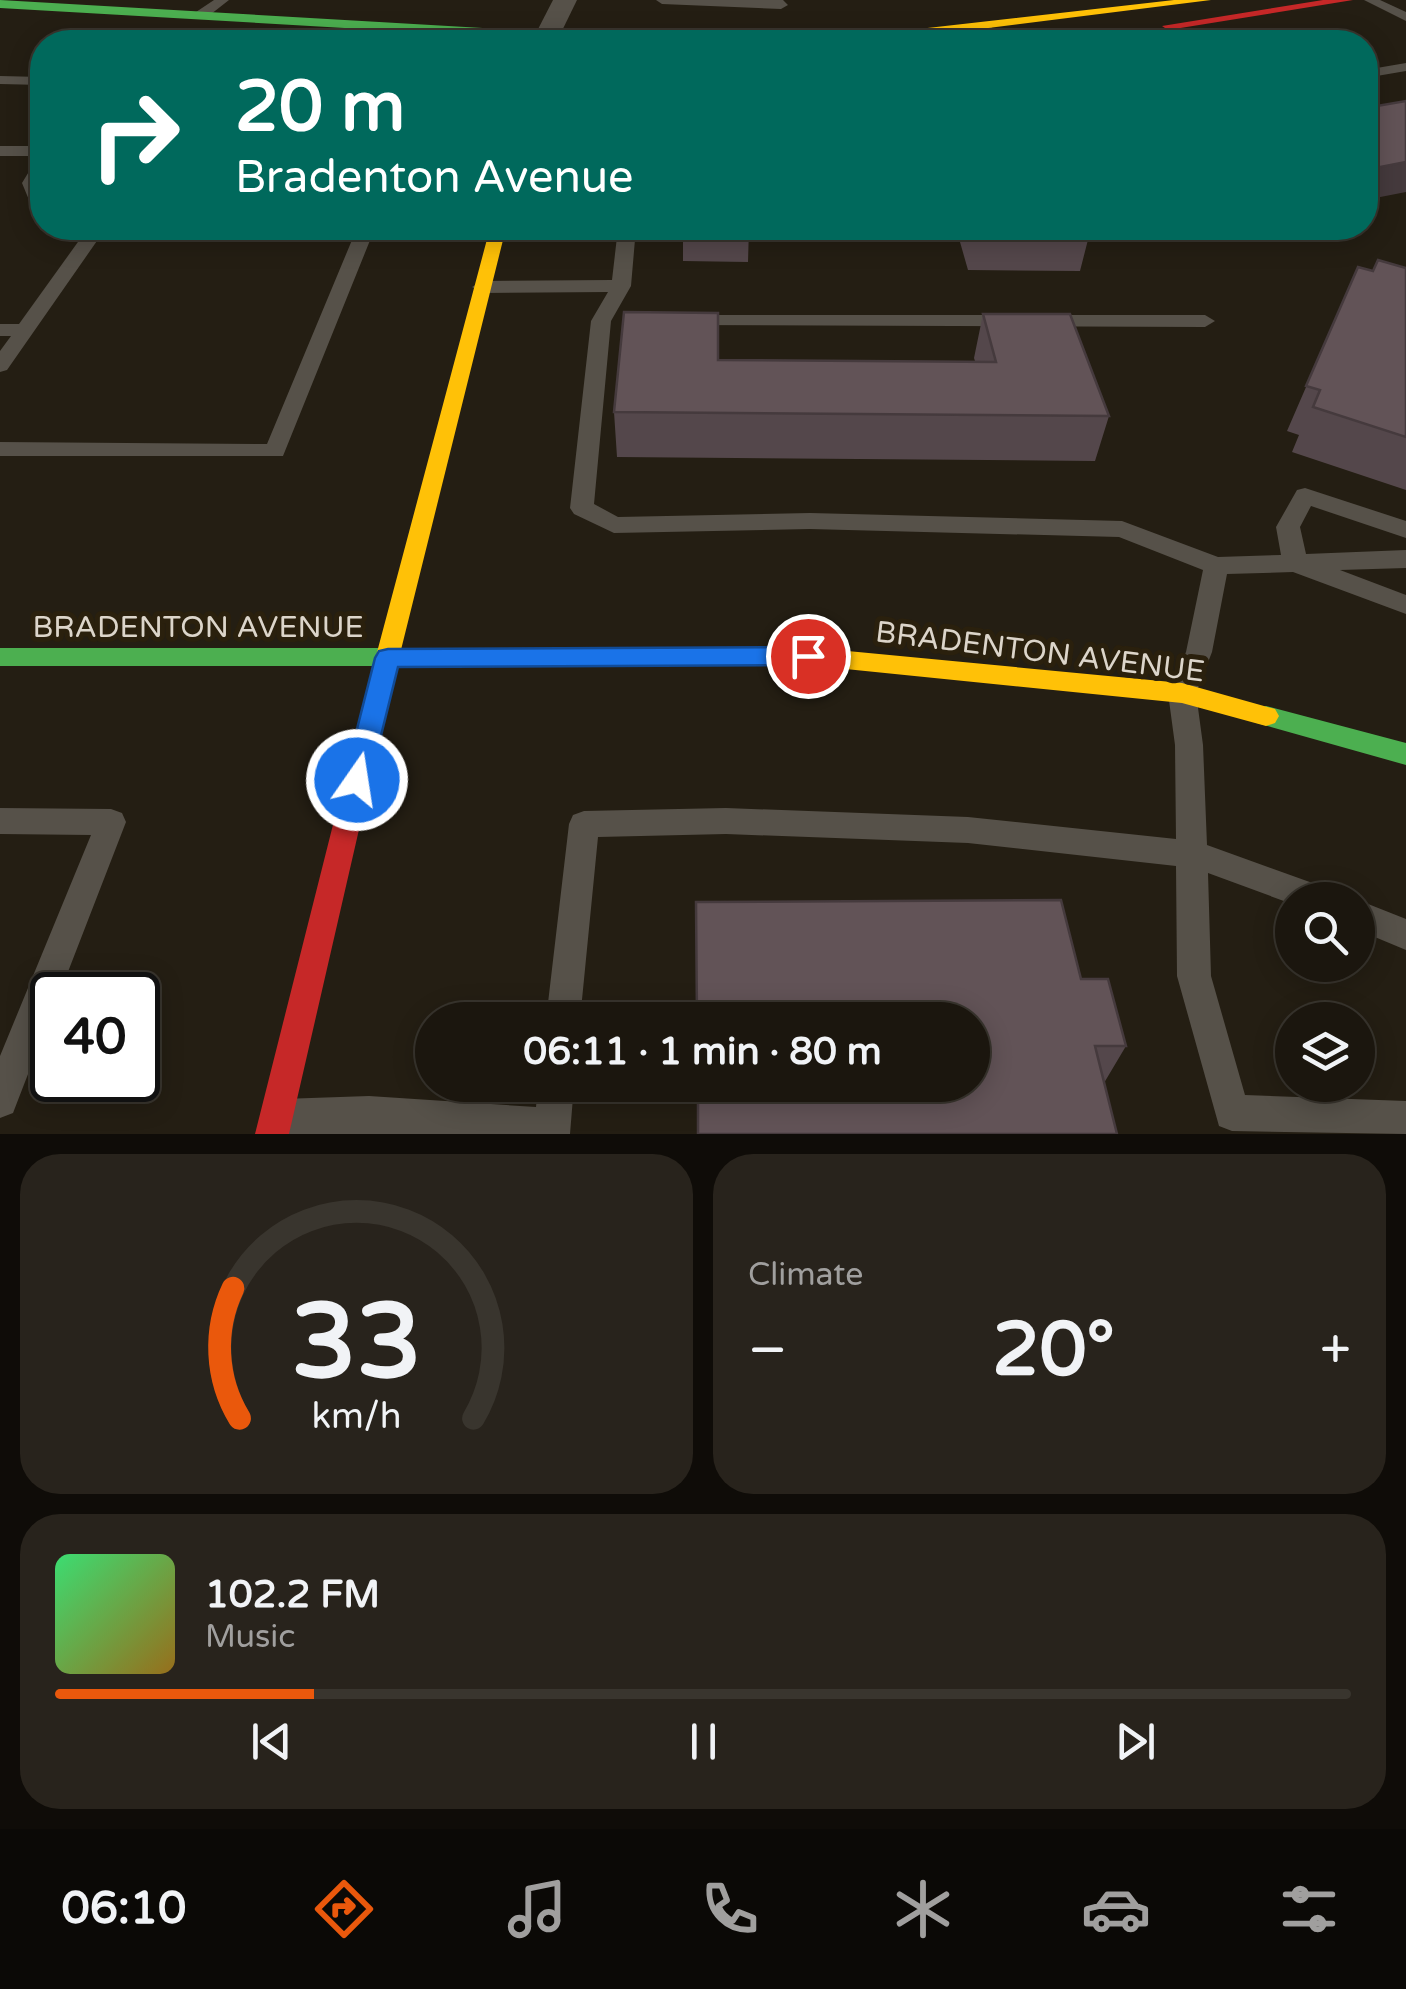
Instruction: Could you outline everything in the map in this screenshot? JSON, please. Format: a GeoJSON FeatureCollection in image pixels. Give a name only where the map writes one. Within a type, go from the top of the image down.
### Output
{"type":"FeatureCollection","features":[{"type":"Feature","properties":{"kind":"street"},"geometry":{"type":"LineString","coordinates":[[551,30],[565,0]]}},
{"type":"Feature","properties":{"kind":"street"},"geometry":{"type":"LineString","coordinates":[[1023,30],[1205,0]]}},
{"type":"Feature","properties":{"kind":"street"},"geometry":{"type":"LineString","coordinates":[[1136,30],[1348,0]]}},
{"type":"Feature","properties":{"kind":"street"},"geometry":{"type":"LineString","coordinates":[[13,3],[417,30]]}},
{"type":"Feature","properties":{"kind":"street"},"geometry":{"type":"LineString","coordinates":[[0,22],[142,30]]}},
{"type":"Feature","properties":{"kind":"street"},"geometry":{"type":"LineString","coordinates":[[275,1126],[482,287],[490,240]]}},
{"type":"Feature","properties":{"kind":"street","name":"BRADENTON AVENUE"},"geometry":{"type":"LineString","coordinates":[[0,657],[808,656],[1182,692],[1406,754]]}},
{"type":"Feature","properties":{"kind":"lane"},"geometry":{"type":"LineString","coordinates":[[201,15],[222,0]]}},
{"type":"Feature","properties":{"kind":"lane"},"geometry":{"type":"LineString","coordinates":[[662,0],[781,5],[776,0]]}},
{"type":"Feature","properties":{"kind":"lane"},"geometry":{"type":"LineString","coordinates":[[1370,0],[1406,17]]}},
{"type":"Feature","properties":{"kind":"lane"},"geometry":{"type":"LineString","coordinates":[[1378,73],[1403,71]]}},
{"type":"Feature","properties":{"kind":"lane"},"geometry":{"type":"LineString","coordinates":[[0,80],[30,81]]}},
{"type":"Feature","properties":{"kind":"lane"},"geometry":{"type":"LineString","coordinates":[[0,152],[30,152]]}},
{"type":"Feature","properties":{"kind":"lane"},"geometry":{"type":"LineString","coordinates":[[0,366],[89,240]]}},
{"type":"Feature","properties":{"kind":"lane"},"geometry":{"type":"LineString","coordinates":[[0,449],[275,451],[361,240]]}},
{"type":"Feature","properties":{"kind":"lane"},"geometry":{"type":"LineString","coordinates":[[626,240],[582,508],[614,525],[810,521],[1122,529],[1216,566],[1406,559]]}},
{"type":"Feature","properties":{"kind":"lane"},"geometry":{"type":"LineString","coordinates":[[482,287],[621,286]]}},
{"type":"Feature","properties":{"kind":"lane"},"geometry":{"type":"LineString","coordinates":[[660,321],[1205,320]]}},
{"type":"Feature","properties":{"kind":"lane"},"geometry":{"type":"LineString","coordinates":[[0,330],[25,330]]}},
{"type":"Feature","properties":{"kind":"lane"},"geometry":{"type":"LineString","coordinates":[[1295,563],[1288,527],[1304,496],[1406,530]]}},
{"type":"Feature","properties":{"kind":"lane"},"geometry":{"type":"LineString","coordinates":[[1295,563],[1406,605]]}},
{"type":"Feature","properties":{"kind":"lane"},"geometry":{"type":"LineString","coordinates":[[1216,566],[1199,652],[1182,692],[1189,745],[1194,976],[1232,1113],[1406,1118]]}},
{"type":"Feature","properties":{"kind":"lane"},"geometry":{"type":"LineString","coordinates":[[0,821],[111,822],[0,1100]]}},
{"type":"Feature","properties":{"kind":"lane"},"geometry":{"type":"LineString","coordinates":[[565,1002],[584,824],[726,821],[968,830],[1192,854],[1275,884]]}},
{"type":"Feature","properties":{"kind":"lane"},"geometry":{"type":"LineString","coordinates":[[1375,922],[1406,935]]}},
{"type":"Feature","properties":{"kind":"lane"},"geometry":{"type":"LineString","coordinates":[[275,1126],[370,1114],[551,1130],[554,1102]]}},
{"type":"Feature","properties":{"kind":"building"},"geometry":{"type":"Polygon","coordinates":[[[1406,101],[1406,162],[1378,167],[1378,106],[1406,101]]]}},
{"type":"Feature","properties":{"kind":"building"},"geometry":{"type":"Polygon","coordinates":[[[1378,260],[1406,268],[1406,437],[1313,407],[1320,390],[1306,386],[1358,267],[1373,271],[1378,260]]]}},
{"type":"Feature","properties":{"kind":"building"},"geometry":{"type":"Polygon","coordinates":[[[624,312],[718,313],[718,360],[996,362],[983,314],[1070,314],[1109,416],[614,412],[624,312]]]}},
{"type":"Feature","properties":{"kind":"building"},"geometry":{"type":"Polygon","coordinates":[[[1061,900],[1081,979],[1108,979],[1126,1046],[1095,1046],[1117,1134],[698,1134],[698,1102],[990,1102],[990,1002],[697,1002],[696,902],[1061,900]]]}},
{"type":"Feature","properties":{"kind":"traffic: fast"},"geometry":{"type":"LineString","coordinates":[[0,4],[448,30]]}},
{"type":"Feature","properties":{"kind":"traffic: fast"},"geometry":{"type":"LineString","coordinates":[[0,657],[816,657]]}},
{"type":"Feature","properties":{"kind":"traffic: fast"},"geometry":{"type":"LineString","coordinates":[[1266,716],[1406,754]]}},
{"type":"Feature","properties":{"kind":"traffic: slow"},"geometry":{"type":"LineString","coordinates":[[944,30],[1205,0]]}},
{"type":"Feature","properties":{"kind":"traffic: slow"},"geometry":{"type":"LineString","coordinates":[[380,686],[495,240]]}},
{"type":"Feature","properties":{"kind":"traffic: slow"},"geometry":{"type":"LineString","coordinates":[[816,657],[1182,693],[1266,716]]}},
{"type":"Feature","properties":{"kind":"traffic: jam"},"geometry":{"type":"LineString","coordinates":[[1168,26],[1347,0]]}},
{"type":"Feature","properties":{"kind":"traffic: jam"},"geometry":{"type":"LineString","coordinates":[[272,1134],[380,686]]}},
{"type":"Feature","properties":{"kind":"route"},"geometry":{"type":"LineString","coordinates":[[357,780],[388,658],[808,656]]}}]}
